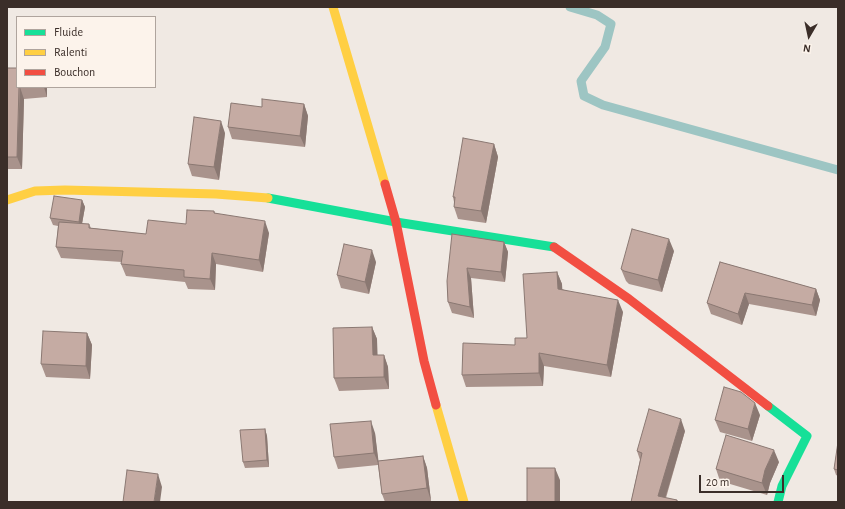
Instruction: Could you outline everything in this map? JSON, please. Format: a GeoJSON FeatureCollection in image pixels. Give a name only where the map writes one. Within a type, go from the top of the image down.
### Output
{"type":"FeatureCollection","features":[{"type":"Feature","properties":{"kind":"street"},"geometry":{"type":"LineString","coordinates":[[333,7],[396,222],[424,361],[464,502]]}},
{"type":"Feature","properties":{"kind":"street"},"geometry":{"type":"LineString","coordinates":[[7,200],[35,191],[65,190],[216,194],[273,198],[396,222],[555,247],[629,299],[807,436],[782,486],[778,502]]}},
{"type":"Feature","properties":{"kind":"building"},"geometry":{"type":"Polygon","coordinates":[[[7,68],[16,68],[16,88],[19,88],[17,157],[7,157],[7,68]]]}},
{"type":"Feature","properties":{"kind":"building"},"geometry":{"type":"Polygon","coordinates":[[[262,99],[304,104],[300,136],[228,127],[231,103],[262,107],[262,99]]]}},
{"type":"Feature","properties":{"kind":"building"},"geometry":{"type":"Polygon","coordinates":[[[194,117],[221,121],[214,167],[188,164],[194,117]]]}},
{"type":"Feature","properties":{"kind":"building"},"geometry":{"type":"Polygon","coordinates":[[[463,138],[494,144],[481,211],[454,207],[455,197],[453,197],[463,138]]]}},
{"type":"Feature","properties":{"kind":"building"},"geometry":{"type":"Polygon","coordinates":[[[54,196],[82,200],[79,222],[50,218],[54,196]]]}},
{"type":"Feature","properties":{"kind":"building"},"geometry":{"type":"Polygon","coordinates":[[[187,210],[214,211],[214,213],[265,221],[259,260],[212,253],[210,279],[184,277],[184,270],[121,264],[123,251],[56,247],[59,222],[89,224],[89,228],[146,234],[148,220],[186,224],[187,210]]]}},
{"type":"Feature","properties":{"kind":"building"},"geometry":{"type":"Polygon","coordinates":[[[632,229],[669,239],[658,280],[621,269],[632,229]]]}},
{"type":"Feature","properties":{"kind":"building"},"geometry":{"type":"Polygon","coordinates":[[[452,234],[504,242],[501,272],[467,268],[470,307],[448,302],[447,281],[452,234]]]}},
{"type":"Feature","properties":{"kind":"building"},"geometry":{"type":"Polygon","coordinates":[[[344,244],[372,250],[365,282],[337,275],[344,244]]]}},
{"type":"Feature","properties":{"kind":"building"},"geometry":{"type":"Polygon","coordinates":[[[720,262],[816,289],[812,305],[745,293],[738,314],[707,303],[720,262]]]}},
{"type":"Feature","properties":{"kind":"building"},"geometry":{"type":"Polygon","coordinates":[[[557,272],[558,289],[618,300],[607,365],[539,353],[539,373],[462,375],[463,343],[515,345],[515,338],[527,338],[523,274],[557,272]]]}},
{"type":"Feature","properties":{"kind":"building"},"geometry":{"type":"Polygon","coordinates":[[[372,327],[373,355],[384,355],[384,377],[334,378],[333,328],[372,327]]]}},
{"type":"Feature","properties":{"kind":"building"},"geometry":{"type":"Polygon","coordinates":[[[43,331],[87,333],[86,366],[41,364],[43,331]]]}},
{"type":"Feature","properties":{"kind":"building"},"geometry":{"type":"Polygon","coordinates":[[[724,387],[741,392],[755,403],[748,429],[715,420],[724,387]]]}},
{"type":"Feature","properties":{"kind":"building"},"geometry":{"type":"Polygon","coordinates":[[[649,409],[681,419],[658,496],[677,500],[677,502],[631,502],[642,453],[637,451],[649,409]]]}},
{"type":"Feature","properties":{"kind":"building"},"geometry":{"type":"Polygon","coordinates":[[[371,421],[374,453],[334,457],[330,424],[371,421]]]}},
{"type":"Feature","properties":{"kind":"building"},"geometry":{"type":"Polygon","coordinates":[[[265,429],[267,460],[243,462],[240,430],[265,429]]]}},
{"type":"Feature","properties":{"kind":"building"},"geometry":{"type":"Polygon","coordinates":[[[726,435],[774,450],[765,470],[762,483],[716,469],[726,435]]]}},
{"type":"Feature","properties":{"kind":"building"},"geometry":{"type":"Polygon","coordinates":[[[838,442],[838,470],[834,469],[838,442]]]}},
{"type":"Feature","properties":{"kind":"building"},"geometry":{"type":"Polygon","coordinates":[[[423,456],[427,488],[382,494],[378,461],[423,456]]]}},
{"type":"Feature","properties":{"kind":"building"},"geometry":{"type":"Polygon","coordinates":[[[527,468],[555,468],[555,502],[527,502],[527,468]]]}},
{"type":"Feature","properties":{"kind":"building"},"geometry":{"type":"Polygon","coordinates":[[[127,470],[158,474],[154,502],[123,502],[127,470]]]}},
{"type":"Feature","properties":{"kind":"waterway"},"geometry":{"type":"LineString","coordinates":[[570,7],[597,15],[611,24],[605,47],[581,81],[584,96],[603,105],[838,170]]}},
{"type":"Feature","properties":{"kind":"traffic: fast"},"geometry":{"type":"LineString","coordinates":[[268,198],[396,222],[554,247]]}},
{"type":"Feature","properties":{"kind":"traffic: fast"},"geometry":{"type":"LineString","coordinates":[[768,406],[807,436],[782,486],[778,502]]}},
{"type":"Feature","properties":{"kind":"traffic: slow"},"geometry":{"type":"LineString","coordinates":[[333,7],[385,184]]}},
{"type":"Feature","properties":{"kind":"traffic: slow"},"geometry":{"type":"LineString","coordinates":[[7,200],[35,191],[65,190],[216,194],[268,198]]}},
{"type":"Feature","properties":{"kind":"traffic: slow"},"geometry":{"type":"LineString","coordinates":[[436,405],[464,502]]}},
{"type":"Feature","properties":{"kind":"traffic: jam"},"geometry":{"type":"LineString","coordinates":[[385,184],[396,222],[424,361],[436,405]]}},
{"type":"Feature","properties":{"kind":"traffic: jam"},"geometry":{"type":"LineString","coordinates":[[554,247],[629,299],[768,406]]}}]}
